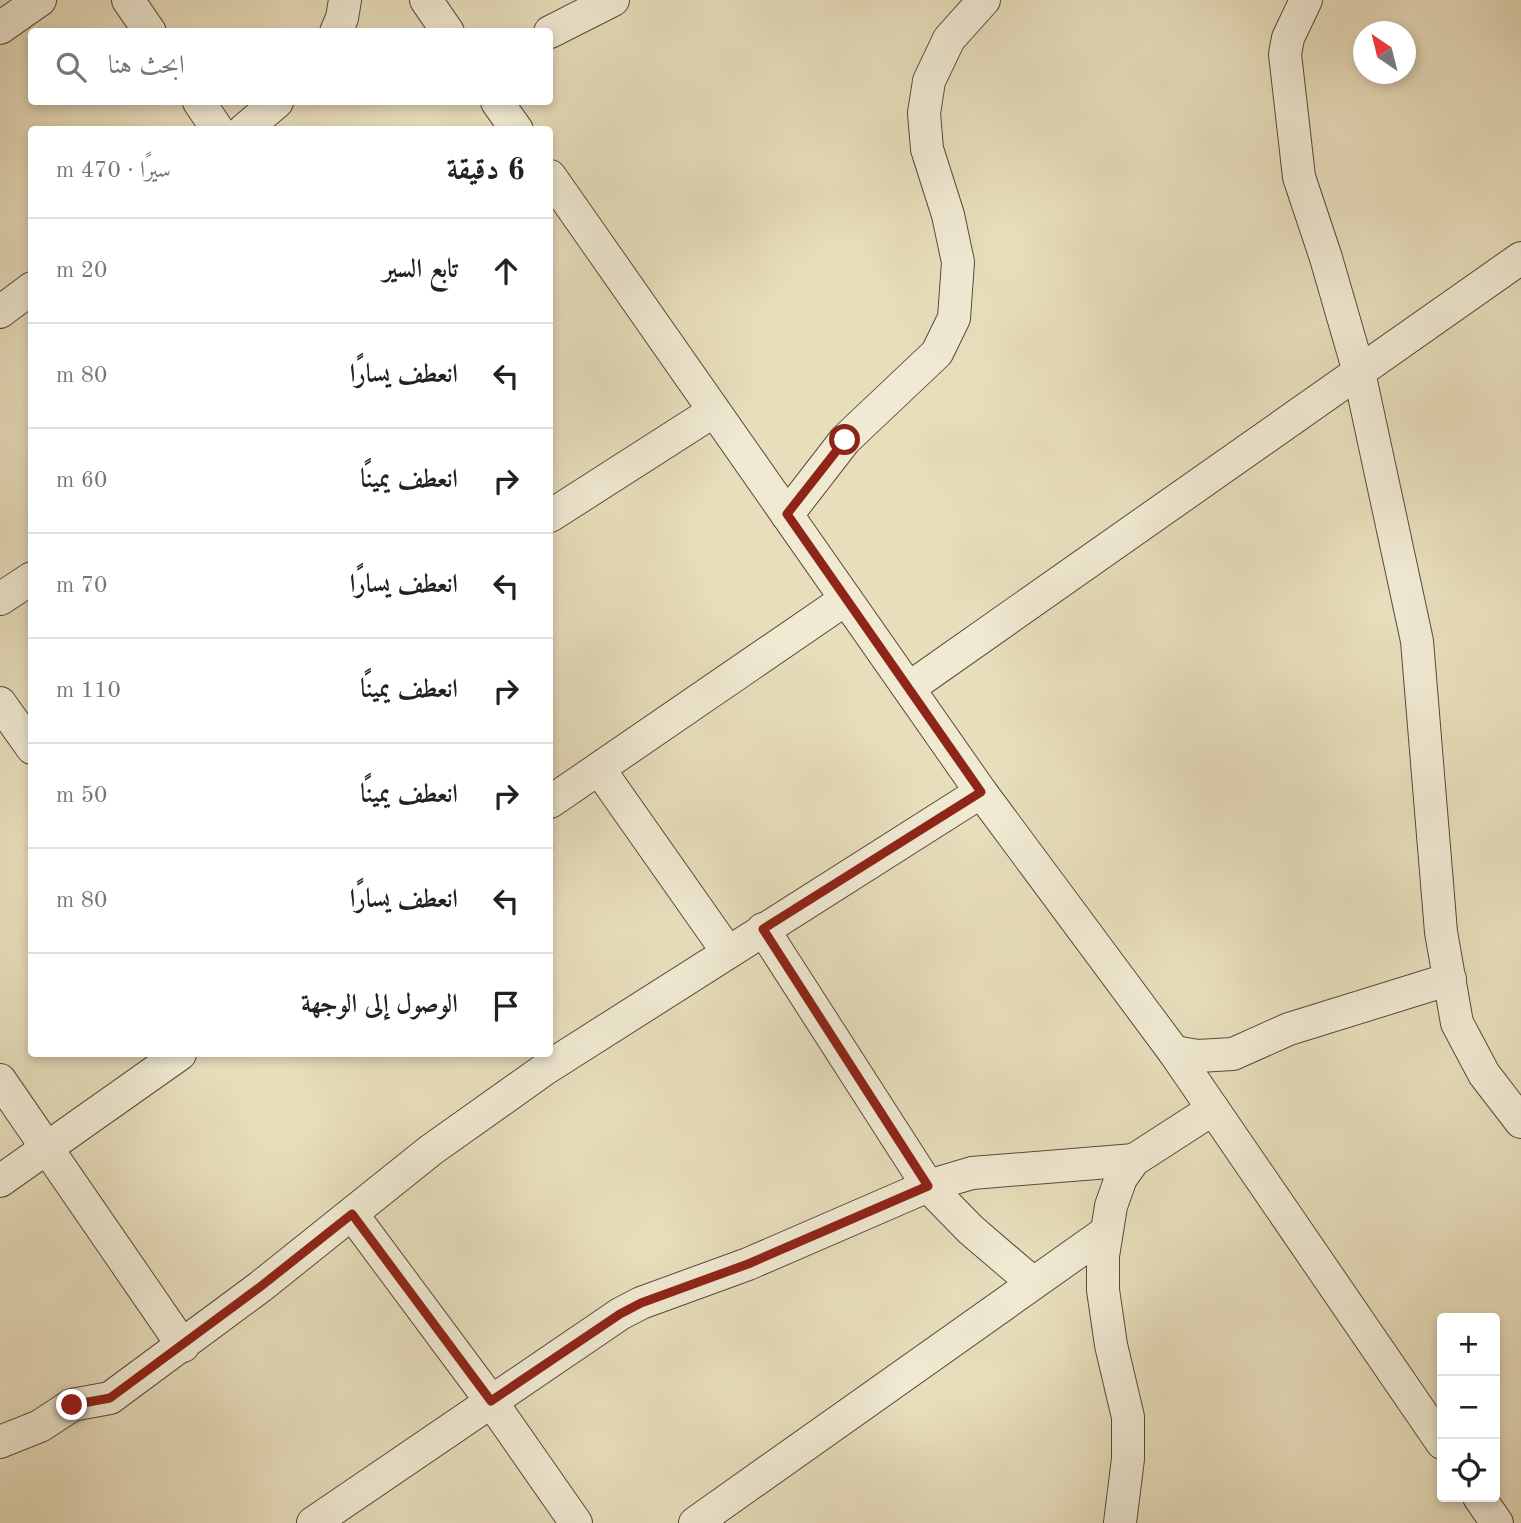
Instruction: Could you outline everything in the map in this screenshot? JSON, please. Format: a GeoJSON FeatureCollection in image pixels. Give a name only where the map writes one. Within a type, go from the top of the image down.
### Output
{"type":"FeatureCollection","features":[{"type":"Feature","properties":{"kind":"street"},"geometry":{"type":"LineString","coordinates":[[0,28],[40,0]]}},
{"type":"Feature","properties":{"kind":"street"},"geometry":{"type":"LineString","coordinates":[[128,0],[147,28]]}},
{"type":"Feature","properties":{"kind":"street"},"geometry":{"type":"LineString","coordinates":[[338,28],[345,0]]}},
{"type":"Feature","properties":{"kind":"street"},"geometry":{"type":"LineString","coordinates":[[426,0],[445,28]]}},
{"type":"Feature","properties":{"kind":"street"},"geometry":{"type":"LineString","coordinates":[[553,30],[613,0]]}},
{"type":"Feature","properties":{"kind":"street"},"geometry":{"type":"LineString","coordinates":[[787,514],[845,440],[937,353],[954,318],[958,261],[948,215],[927,149],[924,113],[929,81],[949,39],[984,0]]}},
{"type":"Feature","properties":{"kind":"street"},"geometry":{"type":"LineString","coordinates":[[1306,0],[1288,38],[1285,54],[1299,177],[1359,372],[1417,641],[1441,932],[1457,1023],[1483,1074],[1521,1122]]}},
{"type":"Feature","properties":{"kind":"street"},"geometry":{"type":"LineString","coordinates":[[201,105],[215,126]]}},
{"type":"Feature","properties":{"kind":"street"},"geometry":{"type":"LineString","coordinates":[[249,126],[273,105]]}},
{"type":"Feature","properties":{"kind":"street"},"geometry":{"type":"LineString","coordinates":[[499,105],[514,126]]}},
{"type":"Feature","properties":{"kind":"street"},"geometry":{"type":"LineString","coordinates":[[553,180],[981,792],[1174,1052],[1439,1439]]}},
{"type":"Feature","properties":{"kind":"street"},"geometry":{"type":"LineString","coordinates":[[909,688],[1521,258]]}},
{"type":"Feature","properties":{"kind":"street"},"geometry":{"type":"LineString","coordinates":[[0,312],[28,291]]}},
{"type":"Feature","properties":{"kind":"street"},"geometry":{"type":"LineString","coordinates":[[553,514],[714,411]]}},
{"type":"Feature","properties":{"kind":"street"},"geometry":{"type":"LineString","coordinates":[[0,599],[28,581]]}},
{"type":"Feature","properties":{"kind":"street"},"geometry":{"type":"LineString","coordinates":[[553,800],[846,599]]}},
{"type":"Feature","properties":{"kind":"street"},"geometry":{"type":"LineString","coordinates":[[0,703],[28,742]]}},
{"type":"Feature","properties":{"kind":"street"},"geometry":{"type":"LineString","coordinates":[[599,769],[727,951]]}},
{"type":"Feature","properties":{"kind":"street"},"geometry":{"type":"LineString","coordinates":[[553,1053],[727,951],[981,792]]}},
{"type":"Feature","properties":{"kind":"street"},"geometry":{"type":"LineString","coordinates":[[763,929],[928,1186],[971,1230],[1033,1283]]}},
{"type":"Feature","properties":{"kind":"street"},"geometry":{"type":"LineString","coordinates":[[1174,1052],[1198,1056],[1233,1054],[1289,1029],[1450,979]]}},
{"type":"Feature","properties":{"kind":"street"},"geometry":{"type":"LineString","coordinates":[[0,1181],[176,1057]]}},
{"type":"Feature","properties":{"kind":"street"},"geometry":{"type":"LineString","coordinates":[[0,1442],[40,1426],[72,1405],[110,1398],[183,1346],[352,1214],[540,1061]]}},
{"type":"Feature","properties":{"kind":"street"},"geometry":{"type":"LineString","coordinates":[[0,1080],[183,1346]]}},
{"type":"Feature","properties":{"kind":"street"},"geometry":{"type":"LineString","coordinates":[[1116,1516],[1128,1459],[1128,1417],[1111,1345],[1103,1290],[1106,1232],[1111,1206],[1121,1178],[1134,1160],[1213,1109]]}},
{"type":"Feature","properties":{"kind":"street"},"geometry":{"type":"LineString","coordinates":[[313,1523],[620,1314],[641,1303],[748,1264],[928,1186],[972,1173],[1134,1160]]}},
{"type":"Feature","properties":{"kind":"street"},"geometry":{"type":"LineString","coordinates":[[352,1214],[491,1401],[576,1523]]}},
{"type":"Feature","properties":{"kind":"street"},"geometry":{"type":"LineString","coordinates":[[695,1523],[1106,1232]]}},
{"type":"Feature","properties":{"kind":"street"},"geometry":{"type":"LineString","coordinates":[[1482,1502],[1497,1523]]}},
{"type":"Feature","properties":{"kind":"route"},"geometry":{"type":"LineString","coordinates":[[72,1405],[110,1398],[183,1346],[352,1214],[491,1401],[620,1314],[641,1303],[748,1264],[928,1186],[763,929],[981,792],[787,514],[845,440]]}}]}
